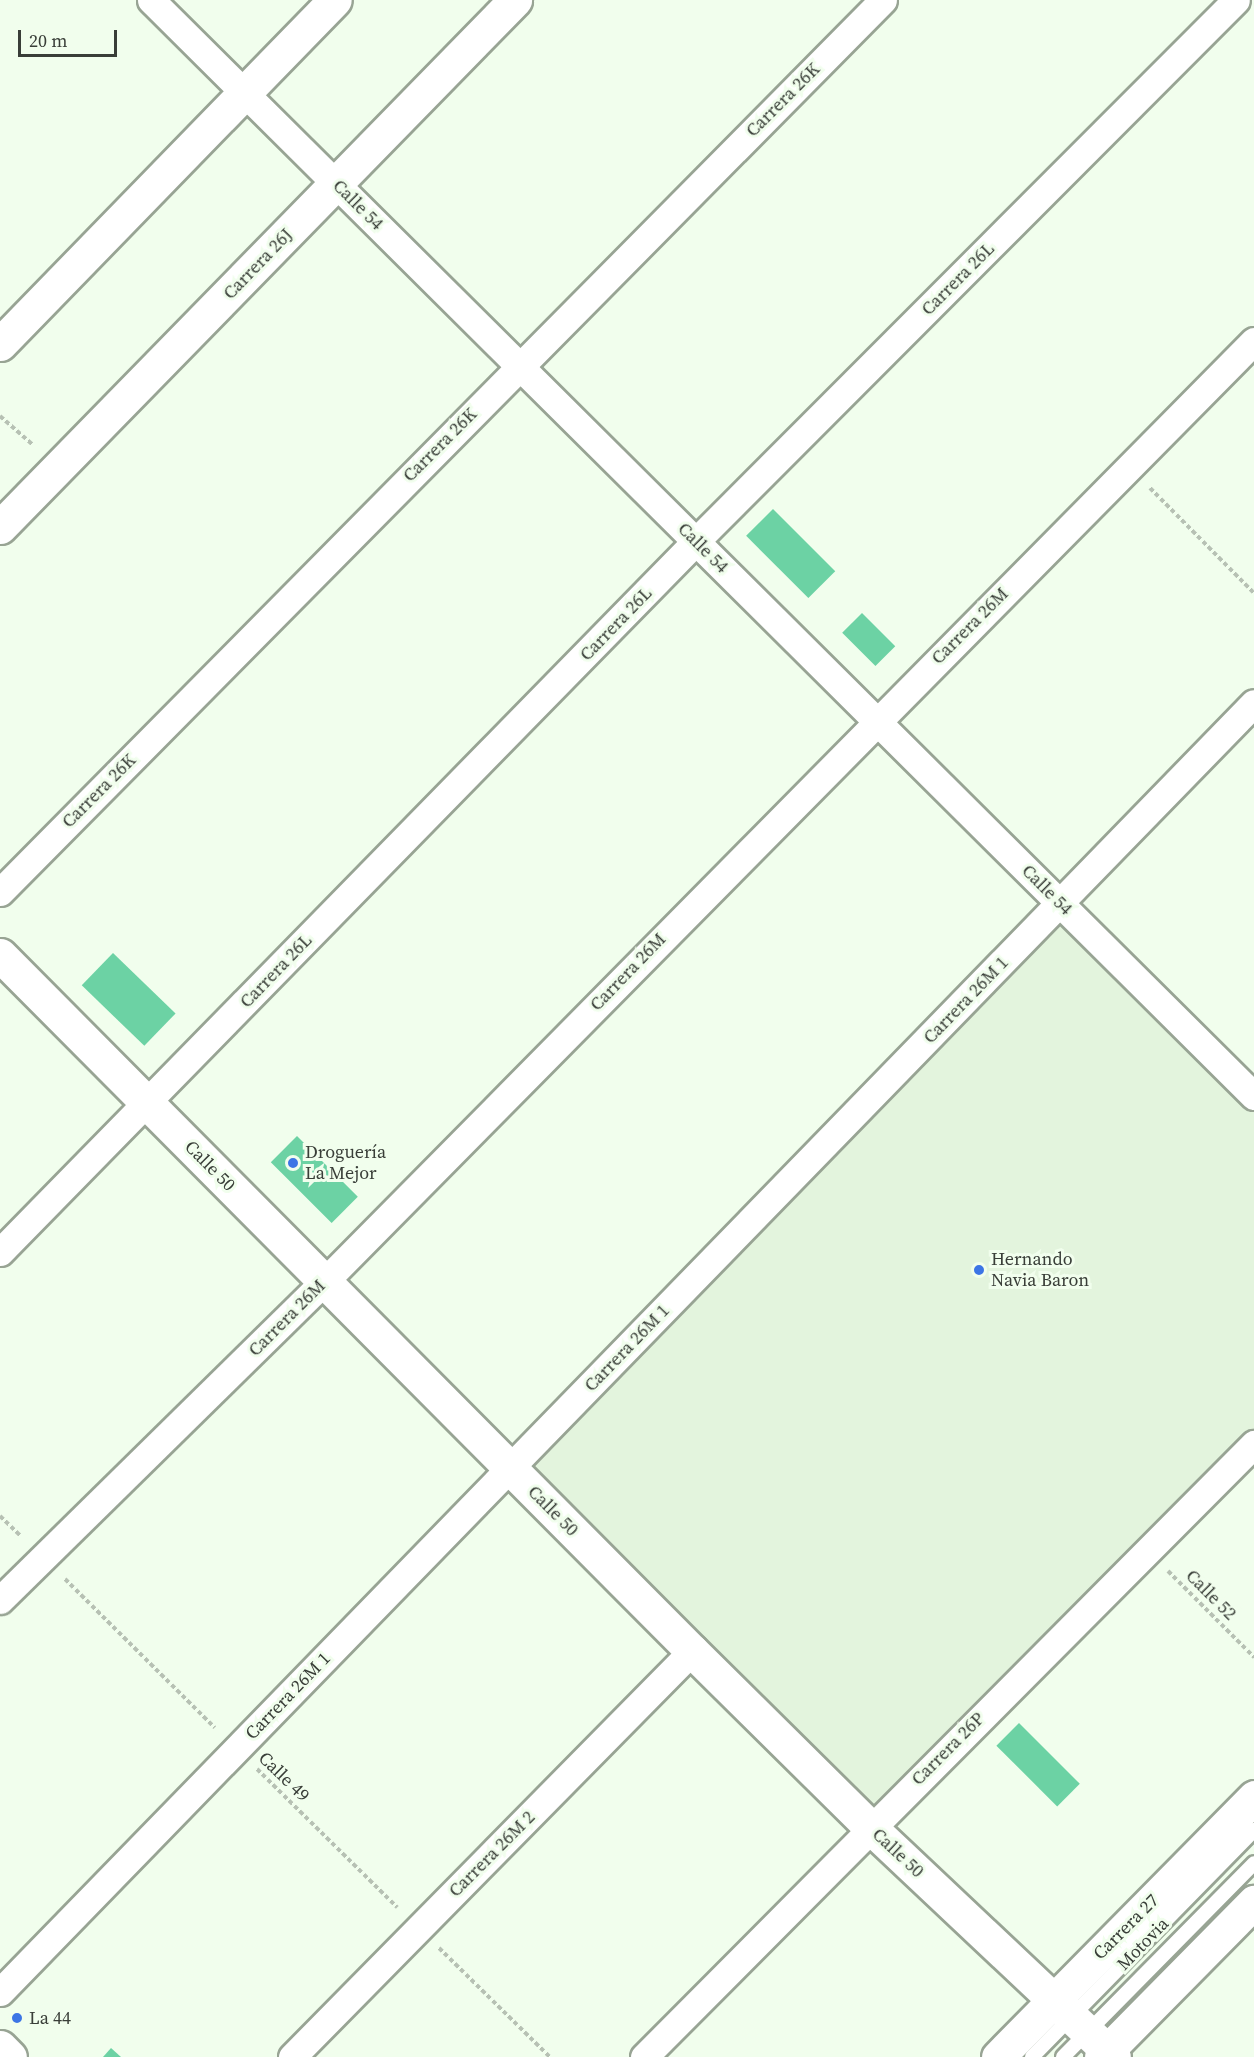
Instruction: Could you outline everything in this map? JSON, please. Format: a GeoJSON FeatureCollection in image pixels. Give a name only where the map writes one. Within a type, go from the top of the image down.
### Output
{"type":"FeatureCollection","features":[{"type":"Feature","properties":{"kind":"street","name":"Calle 54"},"geometry":{"type":"LineString","coordinates":[[151,0],[1060,903],[1250,1084]]}},
{"type":"Feature","properties":{"kind":"street"},"geometry":{"type":"LineString","coordinates":[[0,344],[335,0]]}},
{"type":"Feature","properties":{"kind":"street","name":"Carrera 26J"},"geometry":{"type":"LineString","coordinates":[[0,526],[515,0]]}},
{"type":"Feature","properties":{"kind":"street","name":"Carrera 26K"},"geometry":{"type":"LineString","coordinates":[[0,892],[519,365],[883,0]]}},
{"type":"Feature","properties":{"kind":"street","name":"Carrera 26L"},"geometry":{"type":"LineString","coordinates":[[0,1252],[696,542],[1236,0]]}},
{"type":"Feature","properties":{"kind":"street","name":"Carrera 26M"},"geometry":{"type":"LineString","coordinates":[[0,1600],[326,1280],[875,720],[1130,469],[1254,341]]}},
{"type":"Feature","properties":{"kind":"street","name":"Carrera 26M 1"},"geometry":{"type":"LineString","coordinates":[[0,1992],[1254,703]]}},
{"type":"Feature","properties":{"kind":"street","name":"Calle 50"},"geometry":{"type":"LineString","coordinates":[[0,955],[870,1827],[1089,2035]]}},
{"type":"Feature","properties":{"kind":"street","name":"Carrera 26P"},"geometry":{"type":"LineString","coordinates":[[644,2057],[870,1827],[1254,1444]]}},
{"type":"Feature","properties":{"kind":"street","name":"Carrera 26M 2"},"geometry":{"type":"LineString","coordinates":[[292,2057],[693,1651]]}},
{"type":"Feature","properties":{"kind":"street","name":"Carrera 27"},"geometry":{"type":"LineString","coordinates":[[1089,2035],[1254,1797]]}},
{"type":"Feature","properties":{"kind":"street","name":"Carrera 27"},"geometry":{"type":"LineString","coordinates":[[998,2057],[1089,2035],[1254,1902]]}},
{"type":"Feature","properties":{"kind":"street"},"geometry":{"type":"LineString","coordinates":[[0,2047],[10,2057]]}},
{"type":"Feature","properties":{"kind":"lane","name":"Motovia"},"geometry":{"type":"LineString","coordinates":[[1032,2057],[1089,2035],[1254,1830]]}},
{"type":"Feature","properties":{"kind":"lane","name":"Motovia"},"geometry":{"type":"LineString","coordinates":[[1063,2057],[1089,2035],[1254,1863]]}},
{"type":"Feature","properties":{"kind":"path"},"geometry":{"type":"LineString","coordinates":[[0,416],[59,467]]}},
{"type":"Feature","properties":{"kind":"path"},"geometry":{"type":"LineString","coordinates":[[1130,469],[1254,593]]}},
{"type":"Feature","properties":{"kind":"path","name":"Calle 49"},"geometry":{"type":"LineString","coordinates":[[0,1516],[550,2057]]}},
{"type":"Feature","properties":{"kind":"path","name":"Calle 52"},"geometry":{"type":"LineString","coordinates":[[1148,1552],[1254,1657]]}},
{"type":"Feature","properties":{"kind":"shaded area","name":"Hernando Navia Baron"},"geometry":{"type":"Polygon","coordinates":[[[1060,903],[1254,1096],[1254,1444],[870,1827],[510,1468],[1060,903]]]}},
{"type":"Feature","properties":{"kind":"building"},"geometry":{"type":"Polygon","coordinates":[[[773,509],[835,571],[808,598],[746,536],[773,509]]]}},
{"type":"Feature","properties":{"kind":"building"},"geometry":{"type":"Polygon","coordinates":[[[862,613],[895,646],[875,666],[842,633],[862,613]]]}},
{"type":"Feature","properties":{"kind":"building"},"geometry":{"type":"Polygon","coordinates":[[[113,953],[176,1013],[144,1046],[82,985],[113,953]]]}},
{"type":"Feature","properties":{"kind":"building"},"geometry":{"type":"Polygon","coordinates":[[[297,1136],[358,1197],[332,1223],[271,1162],[297,1136]]]}},
{"type":"Feature","properties":{"kind":"building"},"geometry":{"type":"Polygon","coordinates":[[[1019,1723],[1080,1784],[1057,1806],[996,1746],[1019,1723]]]}},
{"type":"Feature","properties":{"kind":"building"},"geometry":{"type":"Polygon","coordinates":[[[111,2048],[121,2057],[103,2057],[111,2048]]]}},
{"type":"Feature","properties":{"kind":"place","name":"Droguería La Mejor"},"geometry":{"type":"Point","coordinates":[293,1163]}},
{"type":"Feature","properties":{"kind":"place","name":"Hernando Navia Baron"},"geometry":{"type":"Point","coordinates":[979,1270]}},
{"type":"Feature","properties":{"kind":"place","name":"La 44"},"geometry":{"type":"Point","coordinates":[17,2018]}}]}
